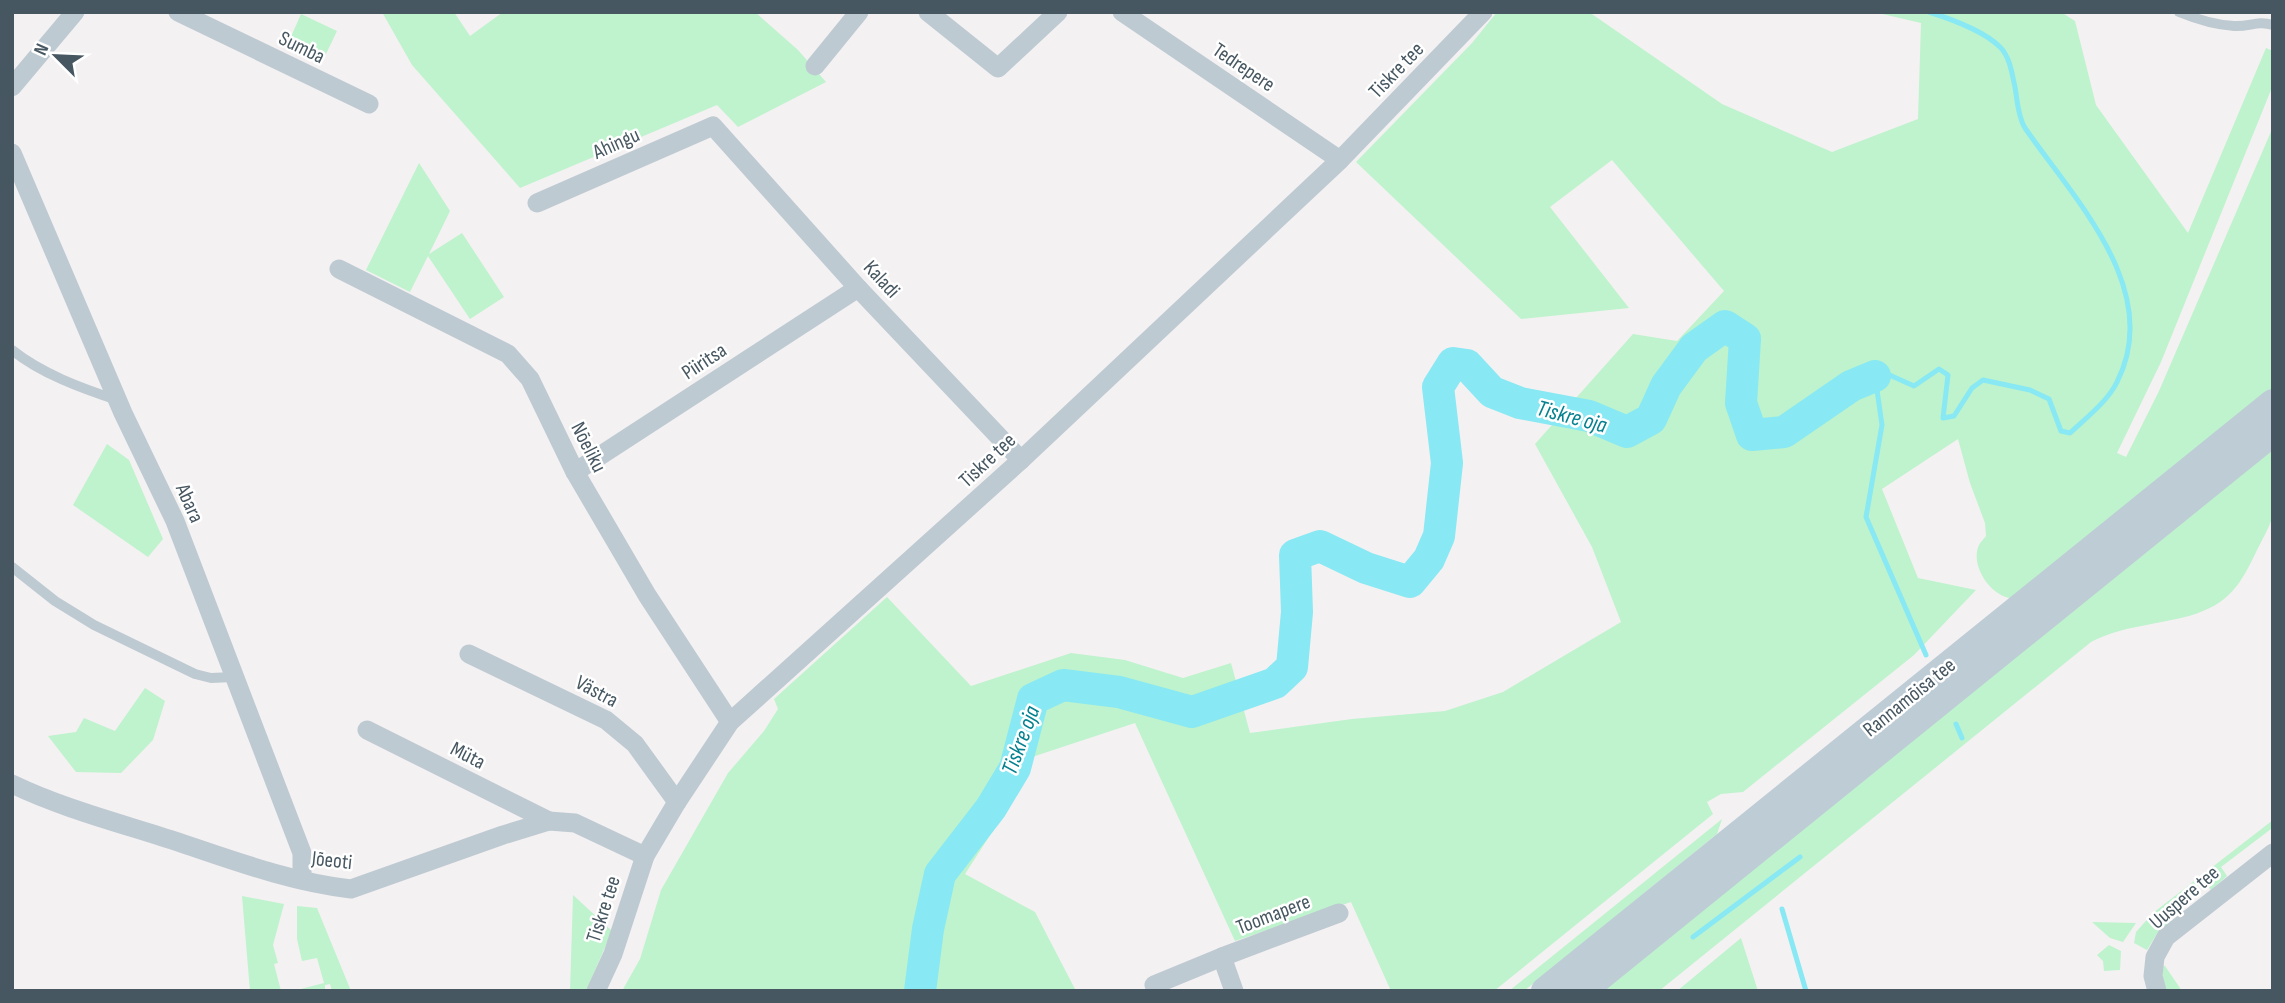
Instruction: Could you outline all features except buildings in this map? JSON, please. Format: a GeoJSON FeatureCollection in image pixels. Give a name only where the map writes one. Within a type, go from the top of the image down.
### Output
{"type":"FeatureCollection","features":[{"type":"Feature","properties":{"kind":"street"},"geometry":{"type":"LineString","coordinates":[[12,87],[75,12]]}},
{"type":"Feature","properties":{"kind":"street","name":"Sumba"},"geometry":{"type":"LineString","coordinates":[[178,12],[369,104]]}},
{"type":"Feature","properties":{"kind":"street"},"geometry":{"type":"LineString","coordinates":[[815,66],[859,12]]}},
{"type":"Feature","properties":{"kind":"street"},"geometry":{"type":"LineString","coordinates":[[928,12],[998,68],[1058,12]]}},
{"type":"Feature","properties":{"kind":"street","name":"Tedrepere"},"geometry":{"type":"LineString","coordinates":[[1122,12],[1340,160]]}},
{"type":"Feature","properties":{"kind":"street","name":"Tiskre tee"},"geometry":{"type":"LineString","coordinates":[[596,991],[614,954],[645,856],[730,722],[1021,460],[1340,160],[1483,12]]}},
{"type":"Feature","properties":{"kind":"street","name":"Ahingu"},"geometry":{"type":"LineString","coordinates":[[537,203],[713,126]]}},
{"type":"Feature","properties":{"kind":"street","name":"Kaladi"},"geometry":{"type":"LineString","coordinates":[[713,126],[858,288],[1021,460]]}},
{"type":"Feature","properties":{"kind":"street","name":"Abara"},"geometry":{"type":"LineString","coordinates":[[12,153],[118,400],[174,521],[302,853],[302,880]]}},
{"type":"Feature","properties":{"kind":"street","name":"Nõeliku"},"geometry":{"type":"LineString","coordinates":[[339,269],[508,354],[530,379],[575,472],[647,594],[730,722]]}},
{"type":"Feature","properties":{"kind":"street","name":"Piiritsa"},"geometry":{"type":"LineString","coordinates":[[575,472],[858,288]]}},
{"type":"Feature","properties":{"kind":"street","name":"Rannamõisa tee"},"geometry":{"type":"LineString","coordinates":[[1545,991],[2273,403]]}},
{"type":"Feature","properties":{"kind":"street","name":"Rannamõisa tee"},"geometry":{"type":"LineString","coordinates":[[1582,991],[2273,432]]}},
{"type":"Feature","properties":{"kind":"street","name":"Västra"},"geometry":{"type":"LineString","coordinates":[[469,654],[606,720],[635,744],[677,802]]}},
{"type":"Feature","properties":{"kind":"street","name":"Müta"},"geometry":{"type":"LineString","coordinates":[[367,730],[549,821]]}},
{"type":"Feature","properties":{"kind":"street","name":"Jõeoti"},"geometry":{"type":"LineString","coordinates":[[12,786],[246,865],[302,880],[351,889],[549,821],[575,823],[645,856]]}},
{"type":"Feature","properties":{"kind":"street","name":"Uuspere tee"},"geometry":{"type":"LineString","coordinates":[[2157,991],[2152,976],[2155,957],[2166,937],[2273,853]]}},
{"type":"Feature","properties":{"kind":"street","name":"Toomapere"},"geometry":{"type":"LineString","coordinates":[[1154,985],[1339,913]]}},
{"type":"Feature","properties":{"kind":"street","name":"Toomapere"},"geometry":{"type":"LineString","coordinates":[[1222,957],[1234,991]]}},
{"type":"Feature","properties":{"kind":"lane"},"geometry":{"type":"LineString","coordinates":[[2179,12],[2206,22],[2234,26],[2246,26],[2258,17],[2273,25]]}},
{"type":"Feature","properties":{"kind":"lane"},"geometry":{"type":"LineString","coordinates":[[12,350],[39,368],[85,389],[118,400]]}},
{"type":"Feature","properties":{"kind":"lane"},"geometry":{"type":"LineString","coordinates":[[12,568],[55,601],[94,625],[195,674],[211,678],[233,677]]}},
{"type":"Feature","properties":{"kind":"green space"},"geometry":{"type":"Polygon","coordinates":[[[382,12],[454,12],[470,36],[503,12],[755,12],[798,50],[826,82],[738,127],[717,105],[520,188],[412,65],[382,12]]]}},
{"type":"Feature","properties":{"kind":"green space"},"geometry":{"type":"Polygon","coordinates":[[[1497,12],[1589,12],[1722,104],[1832,152],[1918,119],[1921,23],[1874,12],[2061,12],[2075,21],[2096,105],[2188,233],[2266,48],[2273,51],[2273,85],[2161,362],[2117,453],[2126,457],[2159,391],[2273,127],[2273,390],[2015,598],[1999,594],[1991,588],[1980,572],[1977,553],[1986,536],[1985,523],[1958,439],[1882,489],[1918,578],[1976,590],[1914,655],[1743,792],[1721,794],[1707,802],[1713,814],[1494,991],[1391,991],[1351,902],[1235,941],[1135,723],[1032,757],[1027,778],[965,874],[1035,912],[1076,991],[909,991],[906,988],[905,991],[622,991],[640,959],[661,890],[728,773],[764,731],[778,709],[774,699],[887,597],[971,686],[1071,653],[1125,660],[1183,678],[1231,663],[1250,733],[1352,719],[1445,711],[1503,692],[1621,622],[1592,547],[1535,444],[1633,334],[1677,341],[1724,291],[1612,160],[1550,207],[1629,308],[1521,319],[1356,162],[1472,43],[1497,12]]]}},
{"type":"Feature","properties":{"kind":"green space"},"geometry":{"type":"Polygon","coordinates":[[[301,14],[337,31],[325,56],[290,39],[301,14]]]}},
{"type":"Feature","properties":{"kind":"green space"},"geometry":{"type":"Polygon","coordinates":[[[419,163],[450,211],[429,254],[462,233],[504,297],[470,319],[428,256],[410,292],[366,270],[419,163]]]}},
{"type":"Feature","properties":{"kind":"green space"},"geometry":{"type":"Polygon","coordinates":[[[107,444],[129,460],[163,539],[148,557],[73,505],[107,444]]]}},
{"type":"Feature","properties":{"kind":"green space"},"geometry":{"type":"Polygon","coordinates":[[[2273,449],[2275,494],[2272,518],[2246,572],[2224,599],[2189,616],[2126,629],[2091,642],[1659,991],[1599,991],[2273,449]]]}},
{"type":"Feature","properties":{"kind":"green space"},"geometry":{"type":"Polygon","coordinates":[[[145,688],[165,701],[153,740],[121,773],[76,772],[48,736],[76,732],[84,718],[115,731],[145,688]]]}},
{"type":"Feature","properties":{"kind":"green space"},"geometry":{"type":"Polygon","coordinates":[[[1722,819],[1717,834],[1524,991],[1509,991],[1722,819]]]}},
{"type":"Feature","properties":{"kind":"green space"},"geometry":{"type":"Polygon","coordinates":[[[2273,820],[2273,830],[2221,867],[2227,876],[2211,890],[2204,881],[2166,911],[2172,921],[2158,932],[2147,950],[2134,943],[2136,932],[2153,913],[2273,820]]]}},
{"type":"Feature","properties":{"kind":"green space"},"geometry":{"type":"Polygon","coordinates":[[[573,895],[612,931],[586,991],[570,991],[573,895]]]}},
{"type":"Feature","properties":{"kind":"green space"},"geometry":{"type":"Polygon","coordinates":[[[242,896],[284,904],[273,945],[278,963],[274,964],[281,991],[250,991],[242,896]]]}},
{"type":"Feature","properties":{"kind":"green space"},"geometry":{"type":"Polygon","coordinates":[[[297,906],[317,908],[351,991],[332,991],[330,984],[325,985],[325,989],[293,991],[324,983],[317,958],[302,961],[297,939],[297,906]]]}},
{"type":"Feature","properties":{"kind":"green space"},"geometry":{"type":"Polygon","coordinates":[[[2092,922],[2136,923],[2123,942],[2110,938],[2092,922]]]}},
{"type":"Feature","properties":{"kind":"green space"},"geometry":{"type":"Polygon","coordinates":[[[1741,938],[1758,991],[1677,991],[1741,938]]]}},
{"type":"Feature","properties":{"kind":"green space"},"geometry":{"type":"Polygon","coordinates":[[[2109,945],[2121,951],[2120,970],[2104,971],[2103,961],[2097,955],[2109,945]]]}},
{"type":"Feature","properties":{"kind":"green space"},"geometry":{"type":"Polygon","coordinates":[[[2162,965],[2165,966],[2182,991],[2166,991],[2162,965]]]}},
{"type":"Feature","properties":{"kind":"waterway","name":"Tiskre oja"},"geometry":{"type":"LineString","coordinates":[[1926,655],[1866,517],[1882,425],[1875,376],[1885,373],[1914,386],[1939,369],[1948,375],[1943,418],[1954,416],[1972,388],[1983,380],[2030,390],[2049,399],[2061,431],[2070,433],[2113,389],[2129,348],[2129,313],[2121,280],[2107,247],[2088,215],[2025,128],[2018,108],[2012,71],[2003,51],[1976,31],[1929,12]]}},
{"type":"Feature","properties":{"kind":"waterway","name":"Tiskre oja"},"geometry":{"type":"LineString","coordinates":[[920,991],[928,929],[940,874],[991,808],[1015,768],[1033,699],[1063,685],[1119,692],[1192,712],[1275,683],[1292,667],[1297,612],[1295,555],[1320,546],[1366,568],[1410,582],[1429,559],[1439,536],[1447,463],[1438,387],[1453,363],[1467,365],[1492,392],[1520,403],[1589,416],[1627,432],[1651,419],[1666,386],[1694,348],[1725,326],[1745,339],[1741,403],[1752,435],[1784,432],[1851,386],[1875,376]]}},
{"type":"Feature","properties":{"kind":"waterway"},"geometry":{"type":"LineString","coordinates":[[1956,724],[1962,738]]}},
{"type":"Feature","properties":{"kind":"waterway"},"geometry":{"type":"LineString","coordinates":[[1693,937],[1800,857]]}},
{"type":"Feature","properties":{"kind":"waterway"},"geometry":{"type":"LineString","coordinates":[[1782,909],[1806,991]]}}]}
